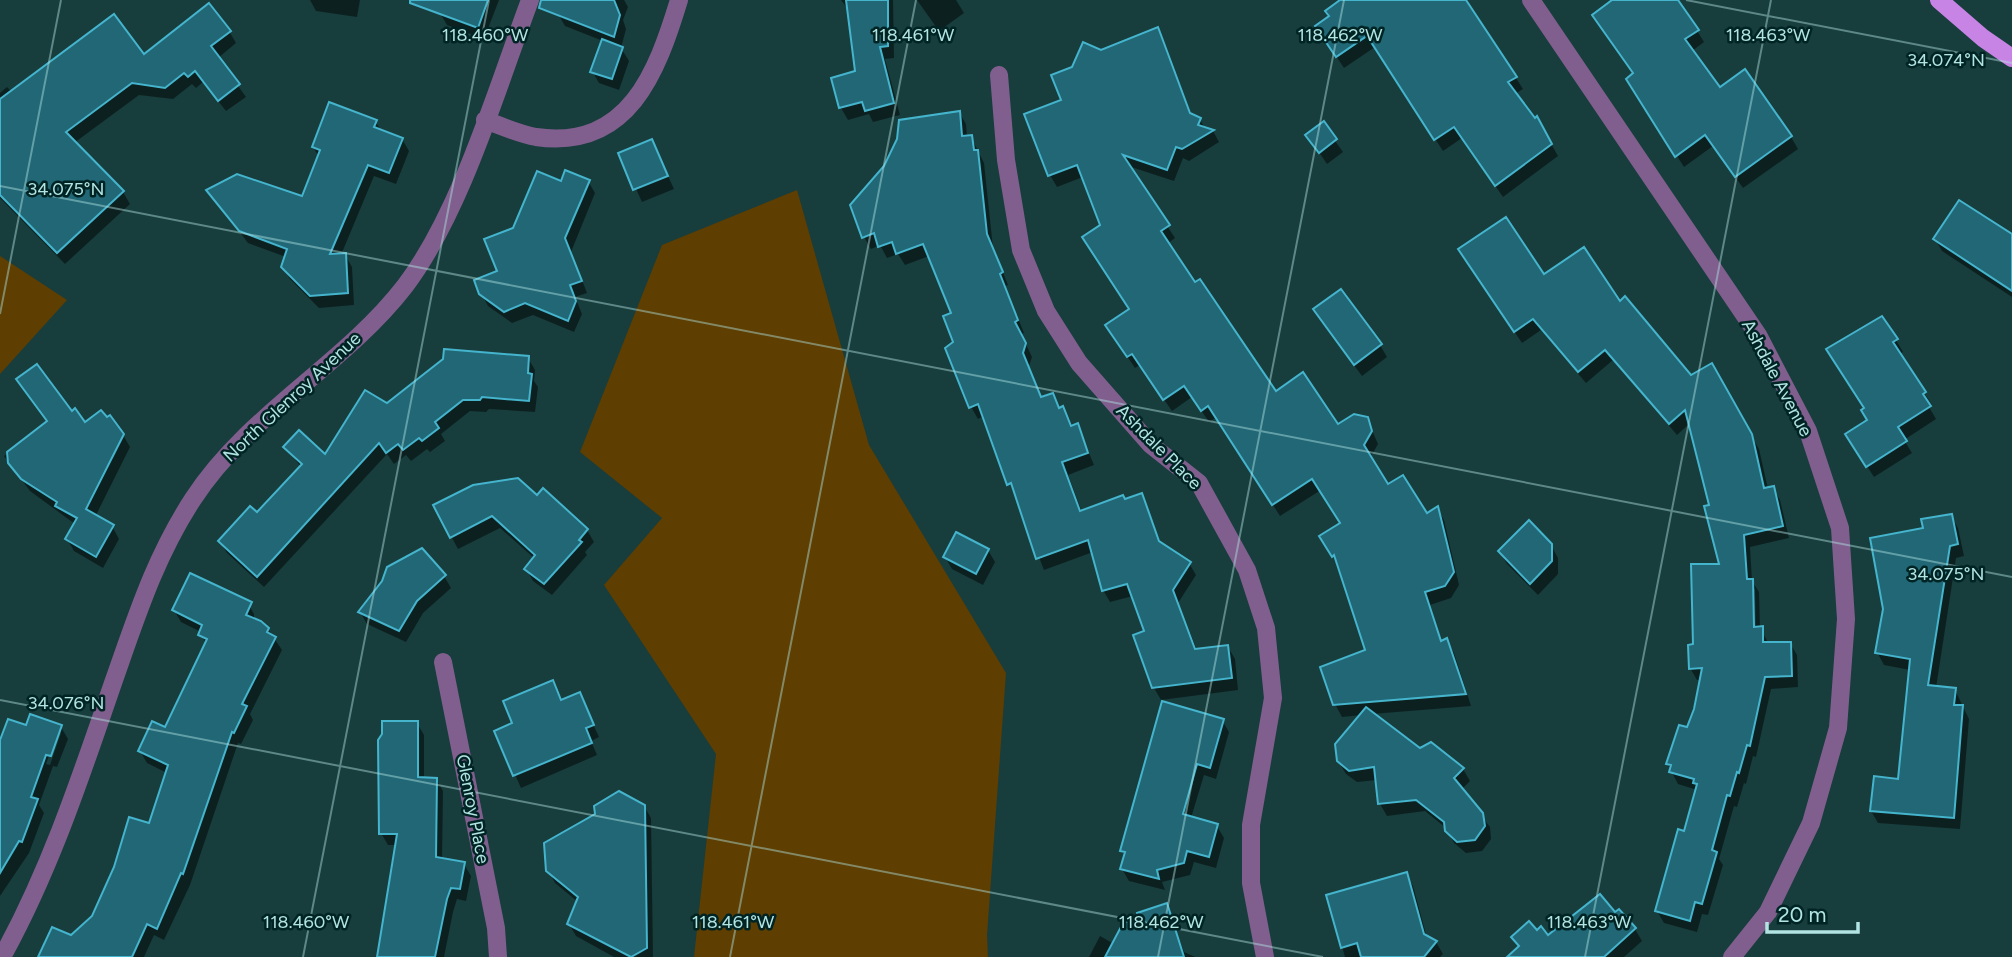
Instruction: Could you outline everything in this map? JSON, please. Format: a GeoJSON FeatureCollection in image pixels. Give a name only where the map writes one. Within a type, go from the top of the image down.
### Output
{"type":"FeatureCollection","features":[{"type":"Feature","properties":{"kind":"main road"},"geometry":{"type":"LineString","coordinates":[[1939,0],[1983,38],[2012,58]]}},
{"type":"Feature","properties":{"kind":"street","name":"North Glenroy Avenue"},"geometry":{"type":"LineString","coordinates":[[2,957],[40,887],[155,564],[193,498],[219,465],[294,390],[368,327],[405,285],[445,220],[530,0]]}},
{"type":"Feature","properties":{"kind":"street"},"geometry":{"type":"LineString","coordinates":[[485,120],[534,137],[565,139],[605,126],[637,100],[661,59],[679,0]]}},
{"type":"Feature","properties":{"kind":"street","name":"Ashdale Avenue"},"geometry":{"type":"LineString","coordinates":[[1531,0],[1758,335],[1808,431],[1840,528],[1846,619],[1838,728],[1811,823],[1768,912],[1732,957]]}},
{"type":"Feature","properties":{"kind":"street","name":"Ashdale Place"},"geometry":{"type":"LineString","coordinates":[[999,75],[1006,160],[1021,250],[1046,311],[1079,363],[1152,445],[1199,483],[1247,570],[1266,628],[1273,698],[1251,825],[1251,883],[1265,957]]}},
{"type":"Feature","properties":{"kind":"street","name":"Glenroy Place"},"geometry":{"type":"LineString","coordinates":[[443,662],[496,928],[498,957]]}},
{"type":"Feature","properties":{"kind":"shaded area"},"geometry":{"type":"Polygon","coordinates":[[[797,190],[869,445],[1006,673],[987,935],[988,957],[694,957],[716,754],[604,585],[662,518],[580,452],[662,245],[797,190]]]}},
{"type":"Feature","properties":{"kind":"shaded area"},"geometry":{"type":"Polygon","coordinates":[[[0,256],[67,300],[0,374],[0,256]]]}},
{"type":"Feature","properties":{"kind":"building"},"geometry":{"type":"Polygon","coordinates":[[[410,0],[488,0],[478,28],[410,3],[410,0]]]}},
{"type":"Feature","properties":{"kind":"building"},"geometry":{"type":"Polygon","coordinates":[[[541,0],[614,0],[620,15],[614,37],[539,8],[541,0]]]}},
{"type":"Feature","properties":{"kind":"building"},"geometry":{"type":"Polygon","coordinates":[[[846,0],[888,0],[888,46],[880,47],[894,103],[865,111],[862,102],[839,108],[831,78],[855,71],[846,0]]]}},
{"type":"Feature","properties":{"kind":"building"},"geometry":{"type":"Polygon","coordinates":[[[1340,0],[1466,0],[1517,77],[1508,82],[1535,118],[1537,116],[1552,144],[1495,186],[1454,127],[1434,140],[1367,36],[1336,57],[1315,26],[1329,16],[1325,11],[1340,0]]]}},
{"type":"Feature","properties":{"kind":"building"},"geometry":{"type":"Polygon","coordinates":[[[1612,0],[1678,0],[1699,30],[1685,39],[1720,87],[1745,69],[1792,136],[1735,177],[1705,135],[1675,157],[1626,79],[1633,73],[1592,15],[1612,0]]]}},
{"type":"Feature","properties":{"kind":"building"},"geometry":{"type":"Polygon","coordinates":[[[209,3],[231,31],[211,46],[240,84],[218,101],[195,71],[188,77],[184,73],[165,88],[132,83],[66,132],[124,191],[57,253],[0,195],[0,99],[114,14],[144,54],[209,3]]]}},
{"type":"Feature","properties":{"kind":"building"},"geometry":{"type":"Polygon","coordinates":[[[1158,27],[1190,113],[1201,118],[1198,125],[1214,130],[1182,149],[1176,147],[1167,170],[1123,155],[1170,225],[1161,231],[1195,282],[1200,279],[1276,391],[1303,372],[1338,424],[1354,414],[1368,417],[1372,431],[1364,445],[1388,484],[1403,475],[1427,513],[1438,506],[1454,572],[1445,586],[1425,592],[1441,641],[1447,638],[1466,694],[1333,705],[1320,667],[1365,650],[1334,555],[1332,557],[1319,536],[1340,523],[1312,479],[1272,505],[1208,406],[1201,411],[1184,386],[1163,400],[1132,354],[1127,357],[1105,325],[1129,309],[1082,237],[1100,225],[1077,165],[1048,176],[1024,114],[1061,100],[1051,75],[1072,67],[1083,42],[1101,50],[1158,27]]]}},
{"type":"Feature","properties":{"kind":"building"},"geometry":{"type":"Polygon","coordinates":[[[602,39],[623,47],[612,79],[590,72],[602,39]]]}},
{"type":"Feature","properties":{"kind":"building"},"geometry":{"type":"Polygon","coordinates":[[[329,102],[377,120],[374,127],[403,138],[389,173],[368,165],[330,254],[346,253],[348,293],[310,296],[281,267],[287,249],[239,231],[206,190],[237,174],[302,196],[320,150],[312,147],[329,102]]]}},
{"type":"Feature","properties":{"kind":"building"},"geometry":{"type":"Polygon","coordinates":[[[960,111],[962,136],[972,135],[974,150],[978,150],[987,234],[1003,272],[1000,274],[1018,320],[1015,322],[1026,343],[1023,353],[1041,397],[1053,393],[1059,408],[1063,406],[1071,426],[1078,423],[1088,453],[1062,462],[1080,511],[1123,495],[1125,499],[1142,493],[1159,541],[1191,562],[1173,590],[1195,649],[1228,645],[1232,678],[1152,688],[1133,635],[1144,631],[1127,584],[1102,591],[1088,540],[1036,559],[1011,483],[1007,485],[978,404],[969,408],[945,348],[953,342],[943,316],[951,313],[923,244],[896,254],[892,242],[878,247],[874,233],[862,238],[850,205],[884,166],[897,139],[899,120],[960,111]]]}},
{"type":"Feature","properties":{"kind":"building"},"geometry":{"type":"Polygon","coordinates":[[[1324,121],[1337,139],[1319,153],[1305,135],[1324,121]]]}},
{"type":"Feature","properties":{"kind":"building"},"geometry":{"type":"Polygon","coordinates":[[[652,139],[668,176],[633,190],[618,153],[652,139]]]}},
{"type":"Feature","properties":{"kind":"building"},"geometry":{"type":"Polygon","coordinates":[[[565,170],[590,180],[565,238],[582,281],[570,285],[576,301],[568,321],[525,303],[504,312],[479,294],[474,280],[497,271],[484,239],[513,228],[537,171],[561,181],[565,170]]]}},
{"type":"Feature","properties":{"kind":"building"},"geometry":{"type":"Polygon","coordinates":[[[1959,200],[2012,234],[2012,291],[1933,239],[1959,200]]]}},
{"type":"Feature","properties":{"kind":"building"},"geometry":{"type":"Polygon","coordinates":[[[1506,217],[1544,274],[1584,247],[1620,301],[1625,296],[1691,375],[1712,363],[1752,434],[1764,488],[1774,486],[1783,526],[1744,535],[1747,579],[1753,579],[1754,627],[1763,626],[1763,642],[1791,642],[1792,676],[1765,677],[1750,746],[1747,745],[1730,796],[1727,795],[1712,850],[1717,852],[1702,904],[1695,902],[1690,921],[1655,911],[1678,829],[1684,831],[1697,784],[1693,783],[1694,779],[1669,772],[1671,765],[1666,764],[1679,725],[1687,727],[1694,709],[1702,668],[1689,669],[1688,645],[1693,644],[1691,564],[1719,564],[1704,506],[1709,505],[1685,410],[1669,424],[1605,350],[1578,372],[1533,319],[1514,332],[1458,249],[1506,217]]]}},
{"type":"Feature","properties":{"kind":"building"},"geometry":{"type":"Polygon","coordinates":[[[1341,289],[1382,344],[1354,365],[1313,309],[1341,289]]]}},
{"type":"Feature","properties":{"kind":"building"},"geometry":{"type":"Polygon","coordinates":[[[1882,316],[1898,339],[1893,342],[1926,392],[1923,394],[1931,406],[1898,427],[1907,441],[1866,467],[1845,434],[1867,420],[1861,410],[1864,408],[1826,349],[1882,316]]]}},
{"type":"Feature","properties":{"kind":"building"},"geometry":{"type":"Polygon","coordinates":[[[444,349],[529,356],[528,373],[532,374],[529,401],[482,397],[480,400],[463,400],[435,422],[439,428],[422,441],[419,438],[403,450],[398,444],[386,453],[379,443],[257,577],[218,541],[250,506],[257,512],[302,464],[283,447],[299,430],[325,454],[365,390],[387,403],[443,359],[444,349]]]}},
{"type":"Feature","properties":{"kind":"building"},"geometry":{"type":"Polygon","coordinates":[[[37,364],[72,411],[75,408],[85,422],[101,410],[107,417],[110,415],[124,434],[86,509],[114,525],[96,557],[65,539],[77,518],[55,506],[57,502],[21,479],[8,463],[7,452],[47,421],[16,379],[37,364]]]}},
{"type":"Feature","properties":{"kind":"building"},"geometry":{"type":"Polygon","coordinates":[[[518,478],[537,495],[543,488],[588,529],[579,540],[582,542],[544,584],[524,569],[535,555],[492,516],[450,538],[433,505],[473,485],[518,478]]]}},
{"type":"Feature","properties":{"kind":"building"},"geometry":{"type":"Polygon","coordinates":[[[1952,514],[1958,544],[1950,546],[1928,685],[1956,688],[1954,705],[1963,705],[1954,818],[1870,811],[1874,776],[1898,779],[1910,659],[1875,653],[1883,609],[1870,538],[1923,528],[1921,519],[1952,514]]]}},
{"type":"Feature","properties":{"kind":"building"},"geometry":{"type":"Polygon","coordinates":[[[1529,520],[1552,544],[1552,561],[1530,584],[1498,551],[1529,520]]]}},
{"type":"Feature","properties":{"kind":"building"},"geometry":{"type":"Polygon","coordinates":[[[956,532],[989,549],[976,574],[943,557],[956,532]]]}},
{"type":"Feature","properties":{"kind":"building"},"geometry":{"type":"Polygon","coordinates":[[[422,548],[446,575],[417,601],[399,631],[358,612],[382,581],[387,567],[422,548]]]}},
{"type":"Feature","properties":{"kind":"building"},"geometry":{"type":"Polygon","coordinates":[[[190,573],[252,602],[246,615],[261,621],[269,628],[267,632],[276,637],[242,704],[247,706],[234,733],[232,732],[183,874],[181,873],[157,929],[147,924],[132,957],[38,957],[52,927],[71,935],[92,916],[114,867],[129,817],[149,823],[168,765],[138,751],[152,721],[165,727],[207,639],[198,635],[202,625],[172,610],[190,573]]]}},
{"type":"Feature","properties":{"kind":"building"},"geometry":{"type":"Polygon","coordinates":[[[553,680],[561,700],[580,692],[594,725],[586,728],[592,743],[513,776],[494,731],[512,723],[503,701],[553,680]]]}},
{"type":"Feature","properties":{"kind":"building"},"geometry":{"type":"Polygon","coordinates":[[[1162,701],[1224,719],[1210,768],[1197,764],[1183,814],[1218,824],[1209,857],[1187,851],[1184,863],[1157,870],[1159,879],[1120,869],[1125,852],[1120,851],[1162,701]]]}},
{"type":"Feature","properties":{"kind":"building"},"geometry":{"type":"Polygon","coordinates":[[[1366,707],[1420,748],[1431,742],[1464,768],[1454,778],[1483,813],[1485,826],[1475,840],[1457,842],[1445,831],[1444,822],[1416,800],[1378,804],[1374,767],[1349,771],[1337,761],[1335,744],[1366,707]]]}},
{"type":"Feature","properties":{"kind":"building"},"geometry":{"type":"Polygon","coordinates":[[[30,714],[62,725],[51,756],[46,755],[31,797],[38,799],[22,842],[19,841],[0,873],[0,740],[8,719],[26,725],[30,714]]]}},
{"type":"Feature","properties":{"kind":"building"},"geometry":{"type":"Polygon","coordinates":[[[382,721],[418,721],[418,777],[437,778],[436,857],[465,862],[460,889],[451,888],[447,899],[435,957],[377,957],[397,834],[379,834],[378,740],[382,734],[382,721]]]}},
{"type":"Feature","properties":{"kind":"building"},"geometry":{"type":"Polygon","coordinates":[[[619,791],[645,805],[647,948],[631,957],[567,924],[578,897],[546,871],[544,843],[595,814],[594,806],[619,791]]]}},
{"type":"Feature","properties":{"kind":"building"},"geometry":{"type":"Polygon","coordinates":[[[1407,872],[1424,934],[1437,941],[1424,957],[1361,957],[1357,943],[1341,948],[1326,895],[1407,872]]]}},
{"type":"Feature","properties":{"kind":"building"},"geometry":{"type":"Polygon","coordinates":[[[1600,894],[1615,912],[1619,909],[1636,928],[1604,957],[1507,957],[1519,946],[1511,937],[1529,921],[1537,930],[1541,926],[1548,935],[1600,894]]]}},
{"type":"Feature","properties":{"kind":"building"},"geometry":{"type":"Polygon","coordinates":[[[1167,903],[1184,957],[1105,957],[1123,923],[1138,918],[1137,913],[1167,903]]]}}]}
